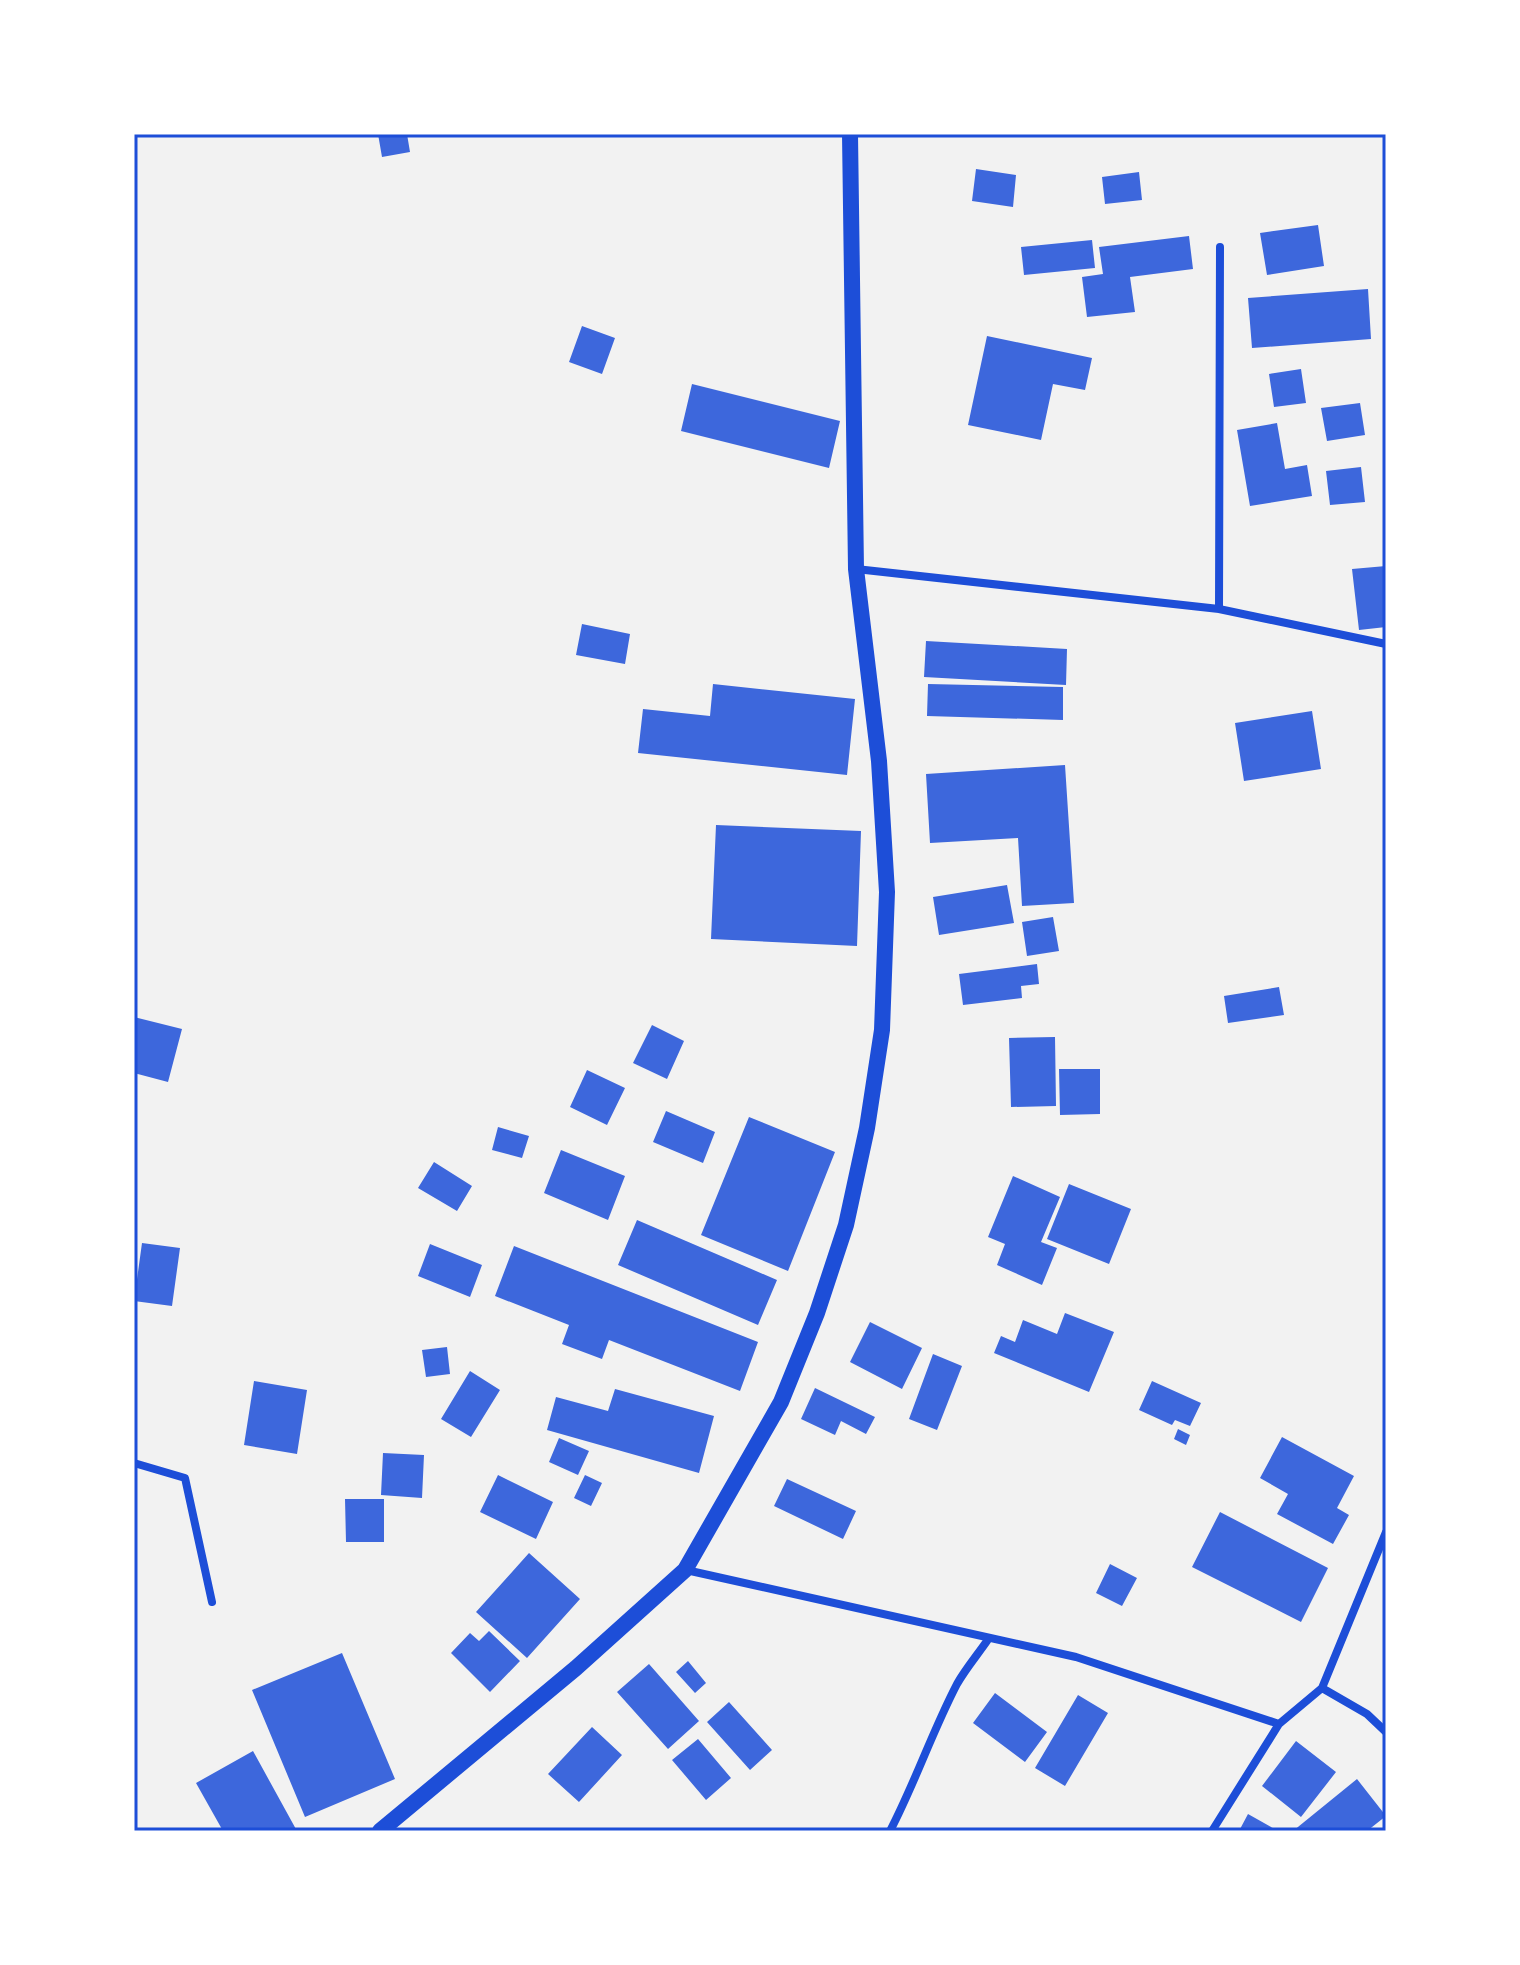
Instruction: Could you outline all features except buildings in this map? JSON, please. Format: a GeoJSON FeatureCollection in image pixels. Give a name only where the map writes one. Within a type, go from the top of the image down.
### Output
{"type":"FeatureCollection","features":[{"type":"Feature","properties":{"kind":"main road"},"geometry":{"type":"LineString","coordinates":[[380,1831],[576,1668],[685,1570],[781,1402],[817,1313],[846,1225],[867,1128],[882,1030],[887,892],[879,761],[856,569],[850,134]]}},
{"type":"Feature","properties":{"kind":"street"},"geometry":{"type":"LineString","coordinates":[[1219,609],[1220,247]]}},
{"type":"Feature","properties":{"kind":"street"},"geometry":{"type":"LineString","coordinates":[[856,569],[1219,609],[1386,644]]}},
{"type":"Feature","properties":{"kind":"street"},"geometry":{"type":"LineString","coordinates":[[134,1463],[185,1478],[212,1602]]}},
{"type":"Feature","properties":{"kind":"street"},"geometry":{"type":"LineString","coordinates":[[1212,1831],[1279,1724],[1322,1688],[1386,1532]]}},
{"type":"Feature","properties":{"kind":"street"},"geometry":{"type":"LineString","coordinates":[[685,1570],[1076,1657],[1279,1724]]}},
{"type":"Feature","properties":{"kind":"street"},"geometry":{"type":"LineString","coordinates":[[890,1831],[913,1787],[929,1743],[958,1682],[989,1638]]}},
{"type":"Feature","properties":{"kind":"street"},"geometry":{"type":"LineString","coordinates":[[1322,1688],[1367,1714],[1386,1732]]}}]}
